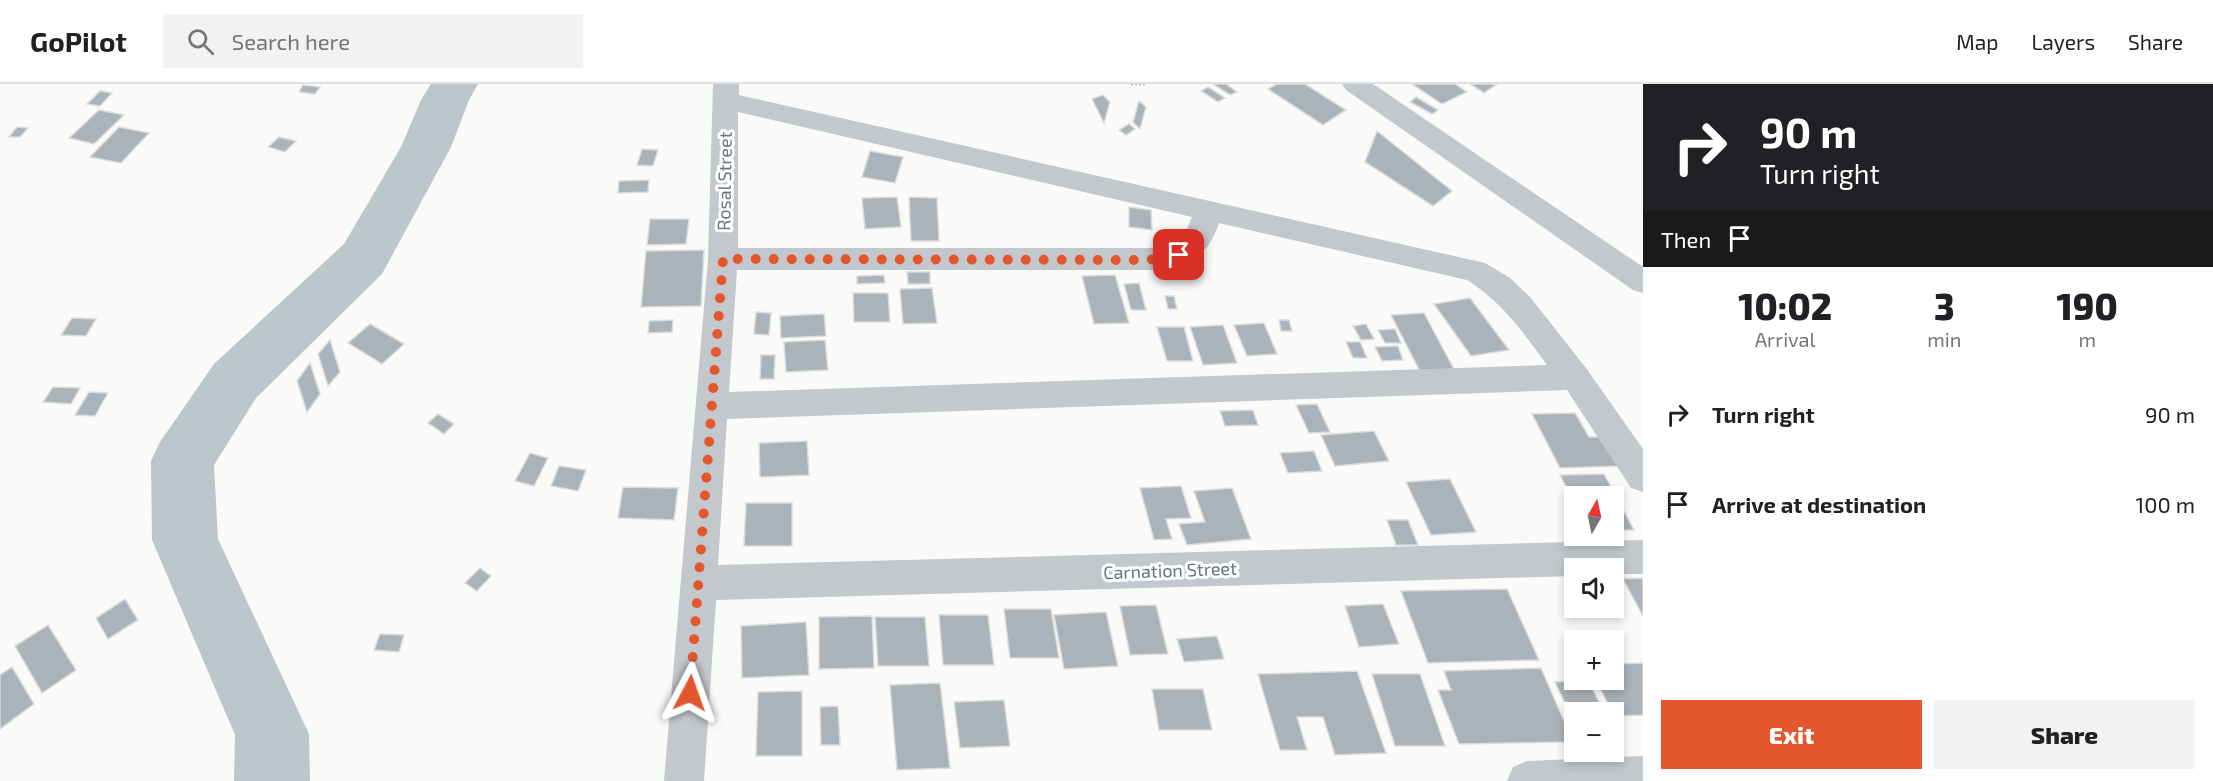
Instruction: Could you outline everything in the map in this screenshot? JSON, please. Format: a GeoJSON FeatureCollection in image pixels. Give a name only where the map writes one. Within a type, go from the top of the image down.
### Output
{"type":"FeatureCollection","features":[{"type":"Feature","properties":{"kind":"street"},"geometry":{"type":"LineString","coordinates":[[1355,84],[1643,282]]}},
{"type":"Feature","properties":{"kind":"street"},"geometry":{"type":"LineString","coordinates":[[726,92],[1208,211],[1475,271],[1498,286],[1519,305],[1575,377],[1643,477]]}},
{"type":"Feature","properties":{"kind":"street","name":"Rosal Street"},"geometry":{"type":"LineString","coordinates":[[684,781],[723,259],[726,92]]}},
{"type":"Feature","properties":{"kind":"street"},"geometry":{"type":"LineString","coordinates":[[723,259],[1162,259],[1179,255],[1202,235],[1208,211]]}},
{"type":"Feature","properties":{"kind":"street"},"geometry":{"type":"LineString","coordinates":[[711,406],[1575,377]]}},
{"type":"Feature","properties":{"kind":"street","name":"Carnation Street"},"geometry":{"type":"LineString","coordinates":[[698,583],[1643,557]]}},
{"type":"Feature","properties":{"kind":"street"},"geometry":{"type":"LineString","coordinates":[[1527,781],[1635,778]]}},
{"type":"Feature","properties":{"kind":"path"},"geometry":{"type":"LineString","coordinates":[[1131,84],[1146,84]]}},
{"type":"Feature","properties":{"kind":"building"},"geometry":{"type":"Polygon","coordinates":[[[1213,84],[1226,84],[1237,92],[1230,95],[1213,84]]]}},
{"type":"Feature","properties":{"kind":"building"},"geometry":{"type":"Polygon","coordinates":[[[1277,84],[1305,84],[1346,110],[1323,125],[1268,89],[1277,84]]]}},
{"type":"Feature","properties":{"kind":"building"},"geometry":{"type":"Polygon","coordinates":[[[1412,84],[1455,84],[1467,92],[1442,104],[1412,84]]]}},
{"type":"Feature","properties":{"kind":"building"},"geometry":{"type":"Polygon","coordinates":[[[1470,84],[1497,84],[1484,93],[1470,84]]]}},
{"type":"Feature","properties":{"kind":"building"},"geometry":{"type":"Polygon","coordinates":[[[303,85],[320,87],[315,94],[299,92],[303,85]]]}},
{"type":"Feature","properties":{"kind":"building"},"geometry":{"type":"Polygon","coordinates":[[[1208,87],[1225,98],[1218,102],[1201,91],[1208,87]]]}},
{"type":"Feature","properties":{"kind":"building"},"geometry":{"type":"Polygon","coordinates":[[[100,91],[112,93],[100,106],[87,104],[100,91]]]}},
{"type":"Feature","properties":{"kind":"building"},"geometry":{"type":"Polygon","coordinates":[[[1103,95],[1110,102],[1104,123],[1092,99],[1103,95]]]}},
{"type":"Feature","properties":{"kind":"building"},"geometry":{"type":"Polygon","coordinates":[[[1416,97],[1438,110],[1432,114],[1410,102],[1416,97]]]}},
{"type":"Feature","properties":{"kind":"building"},"geometry":{"type":"Polygon","coordinates":[[[1139,101],[1146,107],[1140,129],[1133,122],[1139,101]]]}},
{"type":"Feature","properties":{"kind":"building"},"geometry":{"type":"Polygon","coordinates":[[[99,110],[124,115],[94,144],[69,138],[99,110]]]}},
{"type":"Feature","properties":{"kind":"building"},"geometry":{"type":"Polygon","coordinates":[[[1129,124],[1135,129],[1126,135],[1119,130],[1129,124]]]}},
{"type":"Feature","properties":{"kind":"building"},"geometry":{"type":"Polygon","coordinates":[[[17,127],[28,128],[20,137],[9,137],[17,127]]]}},
{"type":"Feature","properties":{"kind":"building"},"geometry":{"type":"Polygon","coordinates":[[[119,127],[149,133],[121,163],[90,157],[119,127]]]}},
{"type":"Feature","properties":{"kind":"building"},"geometry":{"type":"Polygon","coordinates":[[[1377,131],[1452,191],[1433,206],[1365,162],[1377,131]]]}},
{"type":"Feature","properties":{"kind":"building"},"geometry":{"type":"Polygon","coordinates":[[[279,137],[296,141],[285,152],[268,147],[279,137]]]}},
{"type":"Feature","properties":{"kind":"building"},"geometry":{"type":"Polygon","coordinates":[[[642,149],[658,150],[653,166],[637,165],[642,149]]]}},
{"type":"Feature","properties":{"kind":"building"},"geometry":{"type":"Polygon","coordinates":[[[870,151],[903,157],[895,183],[862,177],[870,151]]]}},
{"type":"Feature","properties":{"kind":"building"},"geometry":{"type":"Polygon","coordinates":[[[649,180],[648,192],[618,193],[619,181],[649,180]]]}},
{"type":"Feature","properties":{"kind":"building"},"geometry":{"type":"Polygon","coordinates":[[[897,197],[901,227],[865,229],[862,198],[897,197]]]}},
{"type":"Feature","properties":{"kind":"building"},"geometry":{"type":"Polygon","coordinates":[[[909,197],[937,198],[939,241],[911,241],[909,197]]]}},
{"type":"Feature","properties":{"kind":"building"},"geometry":{"type":"Polygon","coordinates":[[[1129,207],[1151,210],[1152,230],[1129,227],[1129,207]]]}},
{"type":"Feature","properties":{"kind":"building"},"geometry":{"type":"Polygon","coordinates":[[[650,219],[689,219],[686,244],[647,245],[650,219]]]}},
{"type":"Feature","properties":{"kind":"building"},"geometry":{"type":"Polygon","coordinates":[[[704,250],[701,306],[641,307],[646,251],[704,250]]]}},
{"type":"Feature","properties":{"kind":"building"},"geometry":{"type":"Polygon","coordinates":[[[907,272],[930,272],[930,284],[908,284],[907,272]]]}},
{"type":"Feature","properties":{"kind":"building"},"geometry":{"type":"Polygon","coordinates":[[[884,275],[885,283],[857,284],[857,276],[884,275]]]}},
{"type":"Feature","properties":{"kind":"building"},"geometry":{"type":"Polygon","coordinates":[[[1115,275],[1129,323],[1094,324],[1082,276],[1115,275]]]}},
{"type":"Feature","properties":{"kind":"building"},"geometry":{"type":"Polygon","coordinates":[[[1139,283],[1146,310],[1131,310],[1124,284],[1139,283]]]}},
{"type":"Feature","properties":{"kind":"building"},"geometry":{"type":"Polygon","coordinates":[[[932,288],[937,323],[903,324],[900,289],[932,288]]]}},
{"type":"Feature","properties":{"kind":"building"},"geometry":{"type":"Polygon","coordinates":[[[853,293],[888,293],[890,322],[854,322],[853,293]]]}},
{"type":"Feature","properties":{"kind":"building"},"geometry":{"type":"Polygon","coordinates":[[[1165,296],[1174,296],[1177,309],[1168,309],[1165,296]]]}},
{"type":"Feature","properties":{"kind":"building"},"geometry":{"type":"Polygon","coordinates":[[[1470,298],[1509,350],[1471,356],[1434,304],[1470,298]]]}},
{"type":"Feature","properties":{"kind":"building"},"geometry":{"type":"Polygon","coordinates":[[[756,312],[771,313],[769,335],[754,334],[756,312]]]}},
{"type":"Feature","properties":{"kind":"building"},"geometry":{"type":"Polygon","coordinates":[[[1424,313],[1456,373],[1422,375],[1391,315],[1424,313]]]}},
{"type":"Feature","properties":{"kind":"building"},"geometry":{"type":"Polygon","coordinates":[[[824,314],[826,336],[781,338],[780,316],[824,314]]]}},
{"type":"Feature","properties":{"kind":"building"},"geometry":{"type":"Polygon","coordinates":[[[72,318],[96,319],[86,336],[61,335],[72,318]]]}},
{"type":"Feature","properties":{"kind":"building"},"geometry":{"type":"Polygon","coordinates":[[[673,320],[672,332],[648,333],[649,321],[673,320]]]}},
{"type":"Feature","properties":{"kind":"building"},"geometry":{"type":"Polygon","coordinates":[[[1279,320],[1289,320],[1292,331],[1281,331],[1279,320]]]}},
{"type":"Feature","properties":{"kind":"building"},"geometry":{"type":"Polygon","coordinates":[[[1264,323],[1277,354],[1247,356],[1234,325],[1264,323]]]}},
{"type":"Feature","properties":{"kind":"building"},"geometry":{"type":"Polygon","coordinates":[[[370,324],[404,344],[382,364],[348,343],[370,324]]]}},
{"type":"Feature","properties":{"kind":"building"},"geometry":{"type":"Polygon","coordinates":[[[1366,324],[1374,339],[1361,340],[1353,326],[1366,324]]]}},
{"type":"Feature","properties":{"kind":"building"},"geometry":{"type":"Polygon","coordinates":[[[1223,325],[1237,363],[1203,365],[1190,327],[1223,325]]]}},
{"type":"Feature","properties":{"kind":"building"},"geometry":{"type":"Polygon","coordinates":[[[1157,327],[1184,327],[1193,361],[1167,361],[1157,327]]]}},
{"type":"Feature","properties":{"kind":"building"},"geometry":{"type":"Polygon","coordinates":[[[1395,329],[1401,343],[1385,343],[1378,330],[1395,329]]]}},
{"type":"Feature","properties":{"kind":"building"},"geometry":{"type":"Polygon","coordinates":[[[330,340],[340,372],[328,386],[318,354],[330,340]]]}},
{"type":"Feature","properties":{"kind":"building"},"geometry":{"type":"Polygon","coordinates":[[[825,340],[828,370],[786,372],[784,342],[825,340]]]}},
{"type":"Feature","properties":{"kind":"building"},"geometry":{"type":"Polygon","coordinates":[[[1346,342],[1360,342],[1367,358],[1353,358],[1346,342]]]}},
{"type":"Feature","properties":{"kind":"building"},"geometry":{"type":"Polygon","coordinates":[[[1398,346],[1403,360],[1382,361],[1375,347],[1398,346]]]}},
{"type":"Feature","properties":{"kind":"building"},"geometry":{"type":"Polygon","coordinates":[[[761,355],[775,355],[774,379],[760,379],[761,355]]]}},
{"type":"Feature","properties":{"kind":"building"},"geometry":{"type":"Polygon","coordinates":[[[310,363],[320,394],[307,412],[297,381],[310,363]]]}},
{"type":"Feature","properties":{"kind":"building"},"geometry":{"type":"Polygon","coordinates":[[[53,387],[80,388],[71,404],[43,402],[53,387]]]}},
{"type":"Feature","properties":{"kind":"building"},"geometry":{"type":"Polygon","coordinates":[[[89,392],[108,393],[95,416],[75,415],[89,392]]]}},
{"type":"Feature","properties":{"kind":"building"},"geometry":{"type":"Polygon","coordinates":[[[1317,404],[1330,432],[1309,433],[1296,405],[1317,404]]]}},
{"type":"Feature","properties":{"kind":"building"},"geometry":{"type":"Polygon","coordinates":[[[1253,410],[1258,425],[1225,426],[1220,411],[1253,410]]]}},
{"type":"Feature","properties":{"kind":"building"},"geometry":{"type":"Polygon","coordinates":[[[1575,413],[1589,437],[1605,437],[1621,466],[1560,468],[1532,414],[1575,413]]]}},
{"type":"Feature","properties":{"kind":"building"},"geometry":{"type":"Polygon","coordinates":[[[438,414],[454,424],[444,434],[428,423],[438,414]]]}},
{"type":"Feature","properties":{"kind":"building"},"geometry":{"type":"Polygon","coordinates":[[[1374,431],[1389,461],[1335,466],[1321,435],[1374,431]]]}},
{"type":"Feature","properties":{"kind":"building"},"geometry":{"type":"Polygon","coordinates":[[[807,441],[809,475],[760,477],[759,443],[807,441]]]}},
{"type":"Feature","properties":{"kind":"building"},"geometry":{"type":"Polygon","coordinates":[[[1314,451],[1322,471],[1288,473],[1280,453],[1314,451]]]}},
{"type":"Feature","properties":{"kind":"building"},"geometry":{"type":"Polygon","coordinates":[[[530,453],[548,458],[534,486],[515,481],[530,453]]]}},
{"type":"Feature","properties":{"kind":"building"},"geometry":{"type":"Polygon","coordinates":[[[559,466],[586,470],[578,491],[551,486],[559,466]]]}},
{"type":"Feature","properties":{"kind":"building"},"geometry":{"type":"Polygon","coordinates":[[[1604,474],[1610,486],[1566,486],[1560,475],[1604,474]]]}},
{"type":"Feature","properties":{"kind":"building"},"geometry":{"type":"Polygon","coordinates":[[[1450,479],[1476,532],[1431,535],[1406,482],[1450,479]]]}},
{"type":"Feature","properties":{"kind":"building"},"geometry":{"type":"Polygon","coordinates":[[[1181,486],[1191,518],[1166,519],[1172,539],[1154,540],[1140,488],[1181,486]]]}},
{"type":"Feature","properties":{"kind":"building"},"geometry":{"type":"Polygon","coordinates":[[[623,487],[678,488],[674,520],[618,518],[623,487]]]}},
{"type":"Feature","properties":{"kind":"building"},"geometry":{"type":"Polygon","coordinates":[[[1232,488],[1251,539],[1187,545],[1179,524],[1205,522],[1194,491],[1232,488]]]}},
{"type":"Feature","properties":{"kind":"building"},"geometry":{"type":"Polygon","coordinates":[[[746,503],[792,503],[792,546],[744,546],[746,503]]]}},
{"type":"Feature","properties":{"kind":"building"},"geometry":{"type":"Polygon","coordinates":[[[1624,511],[1634,530],[1624,530],[1624,511]]]}},
{"type":"Feature","properties":{"kind":"building"},"geometry":{"type":"Polygon","coordinates":[[[1387,520],[1408,520],[1418,545],[1396,545],[1387,520]]]}},
{"type":"Feature","properties":{"kind":"building"},"geometry":{"type":"Polygon","coordinates":[[[480,568],[491,576],[477,591],[465,583],[480,568]]]}},
{"type":"Feature","properties":{"kind":"building"},"geometry":{"type":"Polygon","coordinates":[[[1643,578],[1643,616],[1624,581],[1624,579],[1643,578]]]}},
{"type":"Feature","properties":{"kind":"building"},"geometry":{"type":"Polygon","coordinates":[[[1507,589],[1539,660],[1428,663],[1401,591],[1507,589]]]}},
{"type":"Feature","properties":{"kind":"building"},"geometry":{"type":"Polygon","coordinates":[[[125,599],[138,620],[108,639],[96,618],[125,599]]]}},
{"type":"Feature","properties":{"kind":"building"},"geometry":{"type":"Polygon","coordinates":[[[1383,604],[1399,644],[1359,647],[1345,606],[1383,604]]]}},
{"type":"Feature","properties":{"kind":"building"},"geometry":{"type":"Polygon","coordinates":[[[1156,605],[1168,654],[1130,655],[1120,606],[1156,605]]]}},
{"type":"Feature","properties":{"kind":"building"},"geometry":{"type":"Polygon","coordinates":[[[1004,609],[1051,609],[1059,658],[1010,658],[1004,609]]]}},
{"type":"Feature","properties":{"kind":"building"},"geometry":{"type":"Polygon","coordinates":[[[1106,612],[1118,666],[1064,669],[1054,615],[1106,612]]]}},
{"type":"Feature","properties":{"kind":"building"},"geometry":{"type":"Polygon","coordinates":[[[939,615],[988,615],[994,665],[943,665],[939,615]]]}},
{"type":"Feature","properties":{"kind":"building"},"geometry":{"type":"Polygon","coordinates":[[[872,616],[874,668],[819,669],[819,617],[872,616]]]}},
{"type":"Feature","properties":{"kind":"building"},"geometry":{"type":"Polygon","coordinates":[[[875,617],[925,617],[929,666],[878,666],[875,617]]]}},
{"type":"Feature","properties":{"kind":"building"},"geometry":{"type":"Polygon","coordinates":[[[806,622],[809,675],[742,678],[741,626],[806,622]]]}},
{"type":"Feature","properties":{"kind":"building"},"geometry":{"type":"Polygon","coordinates":[[[48,625],[76,670],[42,693],[15,646],[48,625]]]}},
{"type":"Feature","properties":{"kind":"building"},"geometry":{"type":"Polygon","coordinates":[[[380,634],[404,635],[399,652],[374,650],[380,634]]]}},
{"type":"Feature","properties":{"kind":"building"},"geometry":{"type":"Polygon","coordinates":[[[1217,636],[1224,659],[1184,662],[1177,639],[1217,636]]]}},
{"type":"Feature","properties":{"kind":"building"},"geometry":{"type":"Polygon","coordinates":[[[1643,663],[1643,715],[1624,716],[1624,702],[1607,702],[1601,690],[1624,690],[1624,664],[1643,663]]]}},
{"type":"Feature","properties":{"kind":"building"},"geometry":{"type":"Polygon","coordinates":[[[12,667],[34,704],[0,729],[0,675],[12,667]]]}},
{"type":"Feature","properties":{"kind":"building"},"geometry":{"type":"Polygon","coordinates":[[[1541,668],[1564,721],[1564,742],[1459,744],[1438,690],[1451,690],[1444,671],[1541,668]]]}},
{"type":"Feature","properties":{"kind":"building"},"geometry":{"type":"Polygon","coordinates":[[[1357,671],[1386,753],[1335,755],[1323,717],[1297,717],[1307,750],[1280,750],[1258,674],[1357,671]]]}},
{"type":"Feature","properties":{"kind":"building"},"geometry":{"type":"Polygon","coordinates":[[[1372,674],[1420,674],[1445,746],[1395,746],[1372,674]]]}},
{"type":"Feature","properties":{"kind":"building"},"geometry":{"type":"Polygon","coordinates":[[[1564,681],[1564,690],[1593,690],[1599,702],[1564,702],[1555,682],[1564,681]]]}},
{"type":"Feature","properties":{"kind":"building"},"geometry":{"type":"Polygon","coordinates":[[[940,683],[950,768],[897,770],[890,685],[940,683]]]}},
{"type":"Feature","properties":{"kind":"building"},"geometry":{"type":"Polygon","coordinates":[[[1152,689],[1203,689],[1212,730],[1159,730],[1152,689]]]}},
{"type":"Feature","properties":{"kind":"building"},"geometry":{"type":"Polygon","coordinates":[[[802,691],[802,756],[756,756],[758,692],[802,691]]]}},
{"type":"Feature","properties":{"kind":"building"},"geometry":{"type":"Polygon","coordinates":[[[1004,700],[1010,746],[960,748],[954,702],[1004,700]]]}},
{"type":"Feature","properties":{"kind":"building"},"geometry":{"type":"Polygon","coordinates":[[[838,706],[840,745],[821,745],[820,707],[838,706]]]}},
{"type":"Feature","properties":{"kind":"waterway"},"geometry":{"type":"LineString","coordinates":[[272,781],[272,734],[185,540],[182,461],[235,381],[363,259],[426,147],[445,100],[455,84]]}},
{"type":"Feature","properties":{"kind":"route"},"geometry":{"type":"LineString","coordinates":[[690,693],[723,259],[1138,260],[1162,259],[1179,255]]}}]}
